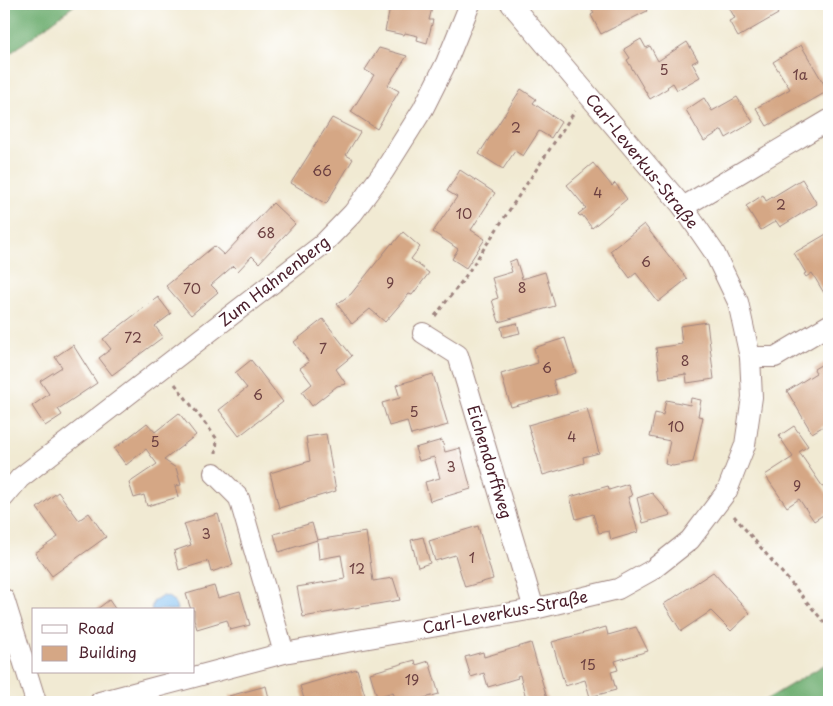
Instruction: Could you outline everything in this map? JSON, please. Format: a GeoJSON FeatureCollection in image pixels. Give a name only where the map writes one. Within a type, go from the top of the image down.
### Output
{"type":"FeatureCollection","features":[{"type":"Feature","properties":{"kind":"street","name":"Zum Hahnenberg"},"geometry":{"type":"LineString","coordinates":[[4,497],[20,478],[322,245],[353,212],[384,171],[423,109],[446,63],[470,4]]}},
{"type":"Feature","properties":{"kind":"street","name":"Carl-Leverkus-Straße"},"geometry":{"type":"LineString","coordinates":[[100,702],[284,652],[534,610],[618,589],[652,570],[690,540],[727,491],[745,445],[752,397],[750,357],[738,302],[714,252],[683,207],[511,4]]}},
{"type":"Feature","properties":{"kind":"street"},"geometry":{"type":"LineString","coordinates":[[683,207],[829,120]]}},
{"type":"Feature","properties":{"kind":"street"},"geometry":{"type":"LineString","coordinates":[[750,357],[775,357],[829,325]]}},
{"type":"Feature","properties":{"kind":"street","name":"Eichendorffweg"},"geometry":{"type":"LineString","coordinates":[[423,333],[458,355],[534,610]]}},
{"type":"Feature","properties":{"kind":"street"},"geometry":{"type":"LineString","coordinates":[[214,473],[239,498],[284,652]]}},
{"type":"Feature","properties":{"kind":"street"},"geometry":{"type":"LineString","coordinates":[[4,599],[36,702]]}},
{"type":"Feature","properties":{"kind":"path"},"geometry":{"type":"LineString","coordinates":[[423,333],[463,280],[587,94]]}},
{"type":"Feature","properties":{"kind":"path"},"geometry":{"type":"LineString","coordinates":[[162,368],[217,439],[214,473]]}},
{"type":"Feature","properties":{"kind":"path"},"geometry":{"type":"LineString","coordinates":[[720,500],[829,628]]}},
{"type":"Feature","properties":{"kind":"green space"},"geometry":{"type":"Polygon","coordinates":[[[4,4],[76,4],[4,58],[4,4]]]}},
{"type":"Feature","properties":{"kind":"green space"},"geometry":{"type":"Polygon","coordinates":[[[829,662],[829,702],[762,702],[829,662]]]}},
{"type":"Feature","properties":{"kind":"water"},"geometry":{"type":"Polygon","coordinates":[[[163,596],[168,597],[173,600],[177,608],[152,608],[153,602],[163,596]]]}},
{"type":"Feature","properties":{"kind":"building"},"geometry":{"type":"Polygon","coordinates":[[[391,4],[433,4],[429,20],[433,20],[427,43],[417,40],[418,36],[385,31],[391,4]]]}},
{"type":"Feature","properties":{"kind":"building"},"geometry":{"type":"Polygon","coordinates":[[[589,4],[643,4],[647,11],[601,34],[591,15],[594,13],[589,4]]]}},
{"type":"Feature","properties":{"kind":"building"},"geometry":{"type":"Polygon","coordinates":[[[727,4],[772,4],[778,14],[738,37],[729,21],[735,18],[727,4]]]}},
{"type":"Feature","properties":{"kind":"building"},"geometry":{"type":"Polygon","coordinates":[[[641,39],[646,48],[650,46],[658,61],[687,42],[698,60],[692,63],[700,77],[677,90],[673,83],[650,99],[627,60],[630,58],[624,49],[641,39]]]}},
{"type":"Feature","properties":{"kind":"building"},"geometry":{"type":"Polygon","coordinates":[[[801,45],[828,91],[767,126],[756,108],[790,89],[773,62],[801,45]]]}},
{"type":"Feature","properties":{"kind":"building"},"geometry":{"type":"Polygon","coordinates":[[[379,48],[407,56],[388,85],[399,91],[377,129],[351,112],[374,75],[365,70],[379,48]]]}},
{"type":"Feature","properties":{"kind":"building"},"geometry":{"type":"Polygon","coordinates":[[[521,89],[536,99],[533,103],[561,122],[551,138],[539,131],[523,156],[515,151],[503,169],[479,154],[521,89]]]}},
{"type":"Feature","properties":{"kind":"building"},"geometry":{"type":"Polygon","coordinates":[[[737,97],[753,122],[726,138],[722,130],[704,141],[686,110],[704,98],[712,111],[737,97]]]}},
{"type":"Feature","properties":{"kind":"building"},"geometry":{"type":"Polygon","coordinates":[[[332,118],[360,132],[346,155],[353,159],[326,204],[291,183],[332,118]]]}},
{"type":"Feature","properties":{"kind":"building"},"geometry":{"type":"Polygon","coordinates":[[[593,163],[612,186],[615,183],[627,199],[592,228],[582,215],[578,214],[586,208],[567,185],[593,163]]]}},
{"type":"Feature","properties":{"kind":"building"},"geometry":{"type":"Polygon","coordinates":[[[460,170],[495,193],[471,230],[485,239],[466,268],[452,259],[458,249],[433,232],[457,197],[447,191],[460,170]]]}},
{"type":"Feature","properties":{"kind":"building"},"geometry":{"type":"Polygon","coordinates":[[[802,179],[817,204],[780,227],[776,221],[761,230],[746,206],[763,195],[766,201],[802,179]]]}},
{"type":"Feature","properties":{"kind":"building"},"geometry":{"type":"Polygon","coordinates":[[[273,203],[295,224],[259,263],[252,256],[238,271],[233,266],[211,285],[218,292],[191,315],[166,286],[214,246],[224,255],[273,203]]]}},
{"type":"Feature","properties":{"kind":"building"},"geometry":{"type":"Polygon","coordinates":[[[644,224],[687,279],[658,302],[636,273],[630,278],[610,251],[644,224]]]}},
{"type":"Feature","properties":{"kind":"building"},"geometry":{"type":"Polygon","coordinates":[[[403,232],[420,247],[411,259],[429,273],[412,295],[409,294],[385,322],[370,309],[352,324],[337,304],[351,294],[403,232]]]}},
{"type":"Feature","properties":{"kind":"building"},"geometry":{"type":"Polygon","coordinates":[[[828,233],[829,290],[824,293],[812,273],[806,277],[804,274],[806,273],[794,253],[828,233]]]}},
{"type":"Feature","properties":{"kind":"building"},"geometry":{"type":"Polygon","coordinates":[[[516,259],[522,279],[545,272],[555,306],[499,322],[492,300],[498,298],[492,278],[512,272],[509,262],[516,259]]]}},
{"type":"Feature","properties":{"kind":"building"},"geometry":{"type":"Polygon","coordinates":[[[158,297],[171,314],[155,326],[163,337],[112,375],[99,358],[111,349],[103,339],[158,297]]]}},
{"type":"Feature","properties":{"kind":"building"},"geometry":{"type":"Polygon","coordinates":[[[323,319],[352,356],[336,369],[346,384],[337,386],[312,406],[302,392],[312,384],[300,368],[309,362],[294,342],[323,319]]]}},
{"type":"Feature","properties":{"kind":"building"},"geometry":{"type":"Polygon","coordinates":[[[707,322],[714,379],[687,383],[686,374],[660,378],[656,348],[682,344],[680,326],[707,322]]]}},
{"type":"Feature","properties":{"kind":"building"},"geometry":{"type":"Polygon","coordinates":[[[517,323],[520,333],[503,337],[501,327],[517,323]]]}},
{"type":"Feature","properties":{"kind":"building"},"geometry":{"type":"Polygon","coordinates":[[[565,338],[576,373],[553,380],[557,394],[511,407],[501,374],[538,363],[534,348],[565,338]]]}},
{"type":"Feature","properties":{"kind":"building"},"geometry":{"type":"Polygon","coordinates":[[[73,345],[97,383],[58,409],[62,415],[45,426],[32,406],[49,394],[40,381],[62,367],[55,357],[73,345]]]}},
{"type":"Feature","properties":{"kind":"building"},"geometry":{"type":"Polygon","coordinates":[[[251,360],[283,402],[239,436],[219,410],[247,388],[235,373],[251,360]]]}},
{"type":"Feature","properties":{"kind":"building"},"geometry":{"type":"Polygon","coordinates":[[[829,360],[829,423],[812,433],[787,391],[816,373],[814,369],[829,360]]]}},
{"type":"Feature","properties":{"kind":"building"},"geometry":{"type":"Polygon","coordinates":[[[433,374],[448,425],[411,435],[407,421],[389,426],[382,403],[400,398],[396,385],[433,374]]]}},
{"type":"Feature","properties":{"kind":"building"},"geometry":{"type":"Polygon","coordinates":[[[691,398],[701,400],[698,416],[703,417],[693,462],[673,466],[665,464],[670,441],[650,437],[655,413],[663,415],[666,400],[690,405],[691,398]]]}},
{"type":"Feature","properties":{"kind":"building"},"geometry":{"type":"Polygon","coordinates":[[[587,408],[599,453],[583,457],[584,463],[543,475],[528,425],[587,408]]]}},
{"type":"Feature","properties":{"kind":"building"},"geometry":{"type":"Polygon","coordinates":[[[179,413],[196,435],[164,460],[176,468],[181,485],[175,486],[178,497],[147,506],[144,495],[134,498],[129,483],[157,464],[146,449],[126,465],[114,449],[147,423],[155,432],[179,413]]]}},
{"type":"Feature","properties":{"kind":"building"},"geometry":{"type":"Polygon","coordinates":[[[794,426],[808,446],[799,452],[829,496],[829,511],[814,521],[799,499],[787,507],[765,475],[793,457],[779,436],[794,426]]]}},
{"type":"Feature","properties":{"kind":"building"},"geometry":{"type":"Polygon","coordinates":[[[326,434],[336,491],[279,508],[270,473],[310,461],[306,437],[326,434]]]}},
{"type":"Feature","properties":{"kind":"building"},"geometry":{"type":"Polygon","coordinates":[[[442,440],[445,452],[460,448],[471,489],[430,501],[425,482],[440,478],[434,457],[419,461],[415,448],[442,440]]]}},
{"type":"Feature","properties":{"kind":"building"},"geometry":{"type":"Polygon","coordinates":[[[628,484],[632,496],[628,497],[638,532],[611,540],[609,531],[599,533],[593,514],[576,519],[570,497],[608,486],[609,490],[628,484]]]}},
{"type":"Feature","properties":{"kind":"building"},"geometry":{"type":"Polygon","coordinates":[[[58,492],[79,520],[89,513],[106,537],[52,576],[35,553],[58,537],[37,508],[58,492]]]}},
{"type":"Feature","properties":{"kind":"building"},"geometry":{"type":"Polygon","coordinates":[[[652,493],[671,515],[643,523],[637,498],[652,493]]]}},
{"type":"Feature","properties":{"kind":"building"},"geometry":{"type":"Polygon","coordinates":[[[218,514],[233,565],[211,572],[208,561],[179,570],[174,551],[191,545],[184,524],[218,514]]]}},
{"type":"Feature","properties":{"kind":"building"},"geometry":{"type":"Polygon","coordinates":[[[312,523],[317,540],[279,552],[274,534],[312,523]]]}},
{"type":"Feature","properties":{"kind":"building"},"geometry":{"type":"Polygon","coordinates":[[[478,526],[493,579],[465,587],[455,555],[435,561],[429,541],[478,526]]]}},
{"type":"Feature","properties":{"kind":"building"},"geometry":{"type":"Polygon","coordinates":[[[366,532],[373,581],[393,578],[400,600],[303,617],[297,587],[345,579],[341,555],[319,559],[317,540],[366,532]]]}},
{"type":"Feature","properties":{"kind":"building"},"geometry":{"type":"Polygon","coordinates":[[[423,537],[430,563],[418,567],[411,540],[423,537]]]}},
{"type":"Feature","properties":{"kind":"building"},"geometry":{"type":"Polygon","coordinates":[[[713,572],[750,613],[731,631],[711,611],[681,631],[664,604],[713,572]]]}},
{"type":"Feature","properties":{"kind":"building"},"geometry":{"type":"Polygon","coordinates":[[[214,586],[218,598],[240,592],[250,625],[230,630],[227,620],[197,629],[195,608],[190,608],[186,594],[214,586]]]}},
{"type":"Feature","properties":{"kind":"building"},"geometry":{"type":"Polygon","coordinates":[[[109,600],[115,608],[99,608],[109,600]]]}},
{"type":"Feature","properties":{"kind":"building"},"geometry":{"type":"Polygon","coordinates":[[[606,627],[608,635],[636,627],[648,651],[615,661],[618,670],[611,672],[616,690],[590,697],[585,680],[565,686],[552,642],[606,627]]]}},
{"type":"Feature","properties":{"kind":"building"},"geometry":{"type":"Polygon","coordinates":[[[531,643],[548,702],[527,702],[520,675],[517,676],[518,678],[488,687],[484,673],[471,677],[465,657],[483,652],[484,657],[531,643]]]}},
{"type":"Feature","properties":{"kind":"building"},"geometry":{"type":"Polygon","coordinates":[[[415,660],[416,665],[429,661],[439,694],[410,702],[396,702],[393,692],[377,697],[370,673],[415,660]]]}},
{"type":"Feature","properties":{"kind":"building"},"geometry":{"type":"Polygon","coordinates":[[[357,669],[367,702],[305,702],[300,686],[357,669]]]}},
{"type":"Feature","properties":{"kind":"building"},"geometry":{"type":"Polygon","coordinates":[[[266,686],[270,702],[231,702],[229,696],[266,686]]]}}]}
